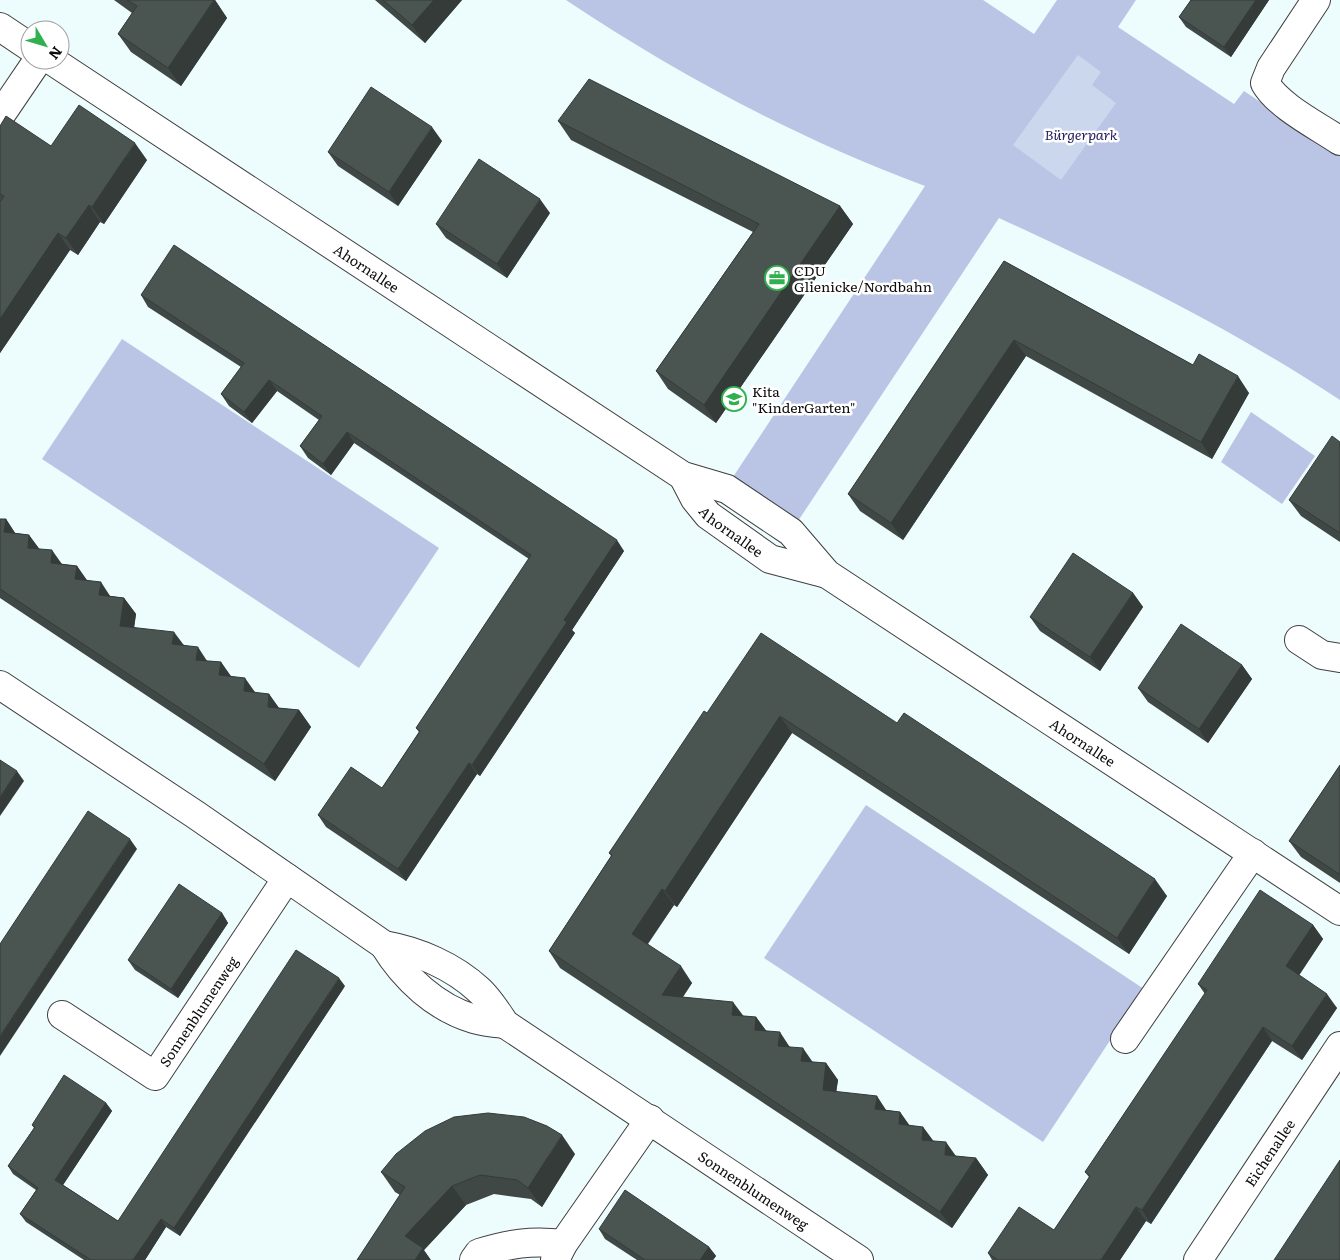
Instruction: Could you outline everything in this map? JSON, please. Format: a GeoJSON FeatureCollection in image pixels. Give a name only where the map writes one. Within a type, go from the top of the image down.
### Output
{"type":"FeatureCollection","features":[{"type":"Feature","properties":{"kind":"street"},"geometry":{"type":"LineString","coordinates":[[1316,0],[1271,68],[1265,83],[1270,91],[1288,106],[1340,141]]}},
{"type":"Feature","properties":{"kind":"street"},"geometry":{"type":"LineString","coordinates":[[0,27],[20,40]]}},
{"type":"Feature","properties":{"kind":"street"},"geometry":{"type":"LineString","coordinates":[[0,116],[31,70]]}},
{"type":"Feature","properties":{"kind":"street","name":"Ahornallee"},"geometry":{"type":"LineString","coordinates":[[66,70],[683,476],[695,499],[708,515],[762,554],[770,559],[827,574],[1340,911]]}},
{"type":"Feature","properties":{"kind":"street"},"geometry":{"type":"LineString","coordinates":[[1299,640],[1322,655],[1340,658]]}},
{"type":"Feature","properties":{"kind":"street","name":"Sonnenblumenweg"},"geometry":{"type":"LineString","coordinates":[[0,685],[384,945],[425,956],[453,972],[479,990],[505,1024],[859,1260]]}},
{"type":"Feature","properties":{"kind":"street"},"geometry":{"type":"LineString","coordinates":[[1125,1039],[1252,853]]}},
{"type":"Feature","properties":{"kind":"street","name":"Sonnenblumenweg"},"geometry":{"type":"LineString","coordinates":[[62,1015],[155,1076],[287,878]]}},
{"type":"Feature","properties":{"kind":"street","name":"Eichenallee"},"geometry":{"type":"LineString","coordinates":[[1198,1260],[1340,1046]]}},
{"type":"Feature","properties":{"kind":"street"},"geometry":{"type":"LineString","coordinates":[[474,1260],[479,1253],[512,1243],[542,1242],[559,1252],[650,1119]]}},
{"type":"Feature","properties":{"kind":"green space","name":"Bürgerpark"},"geometry":{"type":"Polygon","coordinates":[[[566,0],[983,0],[1034,34],[1057,0],[1136,0],[1118,27],[1234,104],[1244,91],[1340,155],[1340,400],[1216,325],[1087,259],[999,218],[796,524],[731,480],[925,186],[831,147],[740,104],[652,54],[566,0]]]}},
{"type":"Feature","properties":{"kind":"green space"},"geometry":{"type":"Polygon","coordinates":[[[1078,55],[1101,72],[1092,85],[1116,103],[1061,180],[1013,145],[1078,55]]]}},
{"type":"Feature","properties":{"kind":"green space"},"geometry":{"type":"Polygon","coordinates":[[[122,339],[439,548],[359,668],[42,459],[122,339]]]}},
{"type":"Feature","properties":{"kind":"green space"},"geometry":{"type":"Polygon","coordinates":[[[1251,412],[1315,456],[1282,504],[1221,462],[1251,412]]]}},
{"type":"Feature","properties":{"kind":"green space"},"geometry":{"type":"Polygon","coordinates":[[[866,805],[1144,989],[1043,1142],[764,958],[866,805]]]}},
{"type":"Feature","properties":{"kind":"building"},"geometry":{"type":"Polygon","coordinates":[[[127,0],[214,0],[168,68],[118,34],[137,6],[127,0]]]}},
{"type":"Feature","properties":{"kind":"building"},"geometry":{"type":"Polygon","coordinates":[[[383,0],[434,0],[412,25],[383,0]]]}},
{"type":"Feature","properties":{"kind":"building"},"geometry":{"type":"Polygon","coordinates":[[[1191,0],[1256,0],[1224,47],[1179,17],[1191,0]]]}},
{"type":"Feature","properties":{"kind":"building"},"geometry":{"type":"Polygon","coordinates":[[[589,79],[840,206],[704,405],[656,371],[759,224],[558,121],[589,79]]]}},
{"type":"Feature","properties":{"kind":"building"},"geometry":{"type":"Polygon","coordinates":[[[371,87],[432,127],[389,192],[328,152],[371,87]]]}},
{"type":"Feature","properties":{"kind":"building"},"geometry":{"type":"Polygon","coordinates":[[[79,105],[135,143],[92,207],[89,205],[66,238],[58,233],[0,319],[0,202],[4,196],[0,194],[0,126],[6,116],[51,146],[79,105]]]}},
{"type":"Feature","properties":{"kind":"building"},"geometry":{"type":"Polygon","coordinates":[[[479,159],[540,199],[497,264],[436,224],[479,159]]]}},
{"type":"Feature","properties":{"kind":"building"},"geometry":{"type":"Polygon","coordinates":[[[174,245],[617,540],[564,620],[567,622],[506,714],[472,765],[469,763],[398,869],[318,815],[351,767],[382,788],[420,731],[416,728],[531,555],[347,432],[323,464],[300,446],[322,416],[269,380],[244,412],[221,394],[244,363],[141,295],[174,245]]]}},
{"type":"Feature","properties":{"kind":"building"},"geometry":{"type":"Polygon","coordinates":[[[1004,261],[1193,365],[1199,354],[1238,376],[1201,442],[1014,340],[891,523],[848,494],[1004,261]]]}},
{"type":"Feature","properties":{"kind":"building"},"geometry":{"type":"Polygon","coordinates":[[[1332,436],[1340,442],[1340,533],[1289,500],[1332,436]]]}},
{"type":"Feature","properties":{"kind":"building"},"geometry":{"type":"Polygon","coordinates":[[[0,519],[6,519],[4,532],[29,535],[28,548],[52,550],[51,563],[77,566],[75,579],[101,582],[99,595],[124,598],[120,626],[174,632],[172,644],[198,647],[196,660],[221,662],[219,675],[245,678],[244,691],[269,694],[268,707],[299,710],[264,764],[0,589],[0,519]]]}},
{"type":"Feature","properties":{"kind":"building"},"geometry":{"type":"Polygon","coordinates":[[[1073,553],[1133,593],[1090,657],[1030,617],[1073,553]]]}},
{"type":"Feature","properties":{"kind":"building"},"geometry":{"type":"Polygon","coordinates":[[[1181,624],[1242,665],[1199,729],[1138,688],[1181,624]]]}},
{"type":"Feature","properties":{"kind":"building"},"geometry":{"type":"Polygon","coordinates":[[[761,633],[897,723],[904,713],[1155,879],[1117,938],[780,716],[665,891],[662,889],[632,934],[681,966],[662,995],[733,1002],[732,1015],[756,1017],[755,1030],[780,1032],[778,1046],[803,1048],[801,1061],[826,1063],[823,1090],[877,1096],[875,1109],[900,1112],[899,1124],[923,1127],[922,1140],[946,1142],[945,1155],[976,1158],[940,1212],[549,951],[612,855],[609,853],[704,711],[707,713],[761,633]]]}},
{"type":"Feature","properties":{"kind":"building"},"geometry":{"type":"Polygon","coordinates":[[[0,760],[17,771],[0,797],[0,760]]]}},
{"type":"Feature","properties":{"kind":"building"},"geometry":{"type":"Polygon","coordinates":[[[1340,765],[1340,872],[1339,874],[1289,841],[1340,765]]]}},
{"type":"Feature","properties":{"kind":"building"},"geometry":{"type":"Polygon","coordinates":[[[88,811],[130,839],[0,1036],[0,944],[88,811]]]}},
{"type":"Feature","properties":{"kind":"building"},"geometry":{"type":"Polygon","coordinates":[[[179,884],[222,913],[171,989],[128,960],[179,884]]]}},
{"type":"Feature","properties":{"kind":"building"},"geometry":{"type":"Polygon","coordinates":[[[1260,890],[1313,925],[1286,966],[1327,994],[1292,1046],[1263,1027],[1142,1210],[1136,1207],[1101,1260],[998,1260],[988,1253],[1019,1207],[1054,1230],[1090,1176],[1085,1172],[1207,990],[1198,984],[1260,890]]]}},
{"type":"Feature","properties":{"kind":"building"},"geometry":{"type":"Polygon","coordinates":[[[296,950],[339,978],[174,1228],[161,1219],[133,1260],[91,1260],[20,1214],[38,1188],[8,1166],[35,1127],[32,1125],[64,1075],[106,1103],[55,1180],[118,1221],[296,950]]]}},
{"type":"Feature","properties":{"kind":"building"},"geometry":{"type":"Polygon","coordinates":[[[488,1113],[524,1117],[547,1126],[562,1135],[528,1188],[517,1180],[480,1175],[452,1186],[405,1236],[423,1248],[415,1260],[357,1260],[405,1187],[381,1172],[396,1154],[425,1131],[454,1117],[488,1113]]]}},
{"type":"Feature","properties":{"kind":"building"},"geometry":{"type":"Polygon","coordinates":[[[1340,1160],[1340,1260],[1274,1260],[1340,1160]]]}},
{"type":"Feature","properties":{"kind":"building"},"geometry":{"type":"Polygon","coordinates":[[[625,1190],[709,1247],[700,1260],[645,1260],[599,1229],[625,1190]]]}},
{"type":"Feature","properties":{"kind":"place","name":"CDU Glienicke/Nordbahn"},"geometry":{"type":"Point","coordinates":[777,278]}},
{"type":"Feature","properties":{"kind":"place","name":"Kita \"KinderGarten\""},"geometry":{"type":"Point","coordinates":[734,399]}}]}
